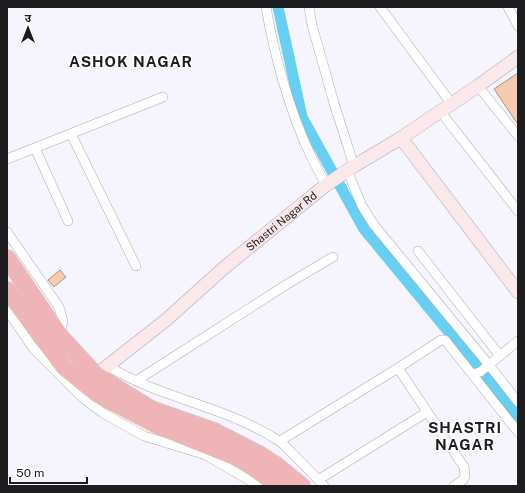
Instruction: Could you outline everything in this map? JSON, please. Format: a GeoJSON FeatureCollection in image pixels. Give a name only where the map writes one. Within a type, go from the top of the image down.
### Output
{"type":"FeatureCollection","features":[{"type":"Feature","properties":{"kind":"highway"},"geometry":{"type":"LineString","coordinates":[[7,258],[60,336],[151,409],[214,431],[259,454],[276,465],[302,486]]}},
{"type":"Feature","properties":{"kind":"highway"},"geometry":{"type":"LineString","coordinates":[[7,290],[64,367],[96,394],[161,427],[240,459],[279,486]]}},
{"type":"Feature","properties":{"kind":"street"},"geometry":{"type":"LineString","coordinates":[[266,7],[280,69],[292,108],[309,152],[340,176],[374,225],[481,370],[518,432]]}},
{"type":"Feature","properties":{"kind":"street"},"geometry":{"type":"LineString","coordinates":[[309,7],[312,25],[334,103],[340,176]]}},
{"type":"Feature","properties":{"kind":"street"},"geometry":{"type":"LineString","coordinates":[[380,7],[451,103]]}},
{"type":"Feature","properties":{"kind":"street"},"geometry":{"type":"LineString","coordinates":[[508,7],[518,26]]}},
{"type":"Feature","properties":{"kind":"street","name":"Shastri Nagar Rd"},"geometry":{"type":"LineString","coordinates":[[102,370],[166,320],[225,267],[340,176],[478,86],[518,57]]}},
{"type":"Feature","properties":{"kind":"street"},"geometry":{"type":"LineString","coordinates":[[478,86],[518,136]]}},
{"type":"Feature","properties":{"kind":"street"},"geometry":{"type":"LineString","coordinates":[[7,159],[163,97]]}},
{"type":"Feature","properties":{"kind":"street"},"geometry":{"type":"LineString","coordinates":[[440,111],[518,211]]}},
{"type":"Feature","properties":{"kind":"street"},"geometry":{"type":"LineString","coordinates":[[72,134],[136,266]]}},
{"type":"Feature","properties":{"kind":"street"},"geometry":{"type":"LineString","coordinates":[[400,138],[518,292]]}},
{"type":"Feature","properties":{"kind":"street"},"geometry":{"type":"LineString","coordinates":[[35,148],[68,221]]}},
{"type":"Feature","properties":{"kind":"street"},"geometry":{"type":"LineString","coordinates":[[7,232],[61,312],[63,322],[60,336]]}},
{"type":"Feature","properties":{"kind":"street"},"geometry":{"type":"LineString","coordinates":[[418,251],[500,356]]}},
{"type":"Feature","properties":{"kind":"street"},"geometry":{"type":"LineString","coordinates":[[136,381],[289,283],[333,257]]}},
{"type":"Feature","properties":{"kind":"street"},"geometry":{"type":"LineString","coordinates":[[7,310],[32,348],[84,399],[103,413],[144,436],[206,455],[259,486]]}},
{"type":"Feature","properties":{"kind":"street"},"geometry":{"type":"LineString","coordinates":[[280,441],[440,341],[444,340],[518,402]]}},
{"type":"Feature","properties":{"kind":"street"},"geometry":{"type":"LineString","coordinates":[[481,370],[518,341]]}},
{"type":"Feature","properties":{"kind":"street"},"geometry":{"type":"LineString","coordinates":[[398,368],[464,467],[465,476],[454,486]]}},
{"type":"Feature","properties":{"kind":"street"},"geometry":{"type":"LineString","coordinates":[[102,370],[120,374],[206,406],[250,425],[280,441],[321,483],[427,412]]}},
{"type":"Feature","properties":{"kind":"building"},"geometry":{"type":"Polygon","coordinates":[[[518,73],[518,122],[517,123],[494,89],[518,73]]]}},
{"type":"Feature","properties":{"kind":"building"},"geometry":{"type":"Polygon","coordinates":[[[60,270],[66,277],[54,287],[48,280],[60,270]]]}},
{"type":"Feature","properties":{"kind":"waterway"},"geometry":{"type":"LineString","coordinates":[[278,7],[302,117],[364,229],[518,416]]}},
{"type":"Feature","properties":{"kind":"district","name":"ASHOK NAGAR"},"geometry":{"type":"Point","coordinates":[131,62]}},
{"type":"Feature","properties":{"kind":"district","name":"SHASTRI NAGAR"},"geometry":{"type":"Point","coordinates":[465,436]}}]}
